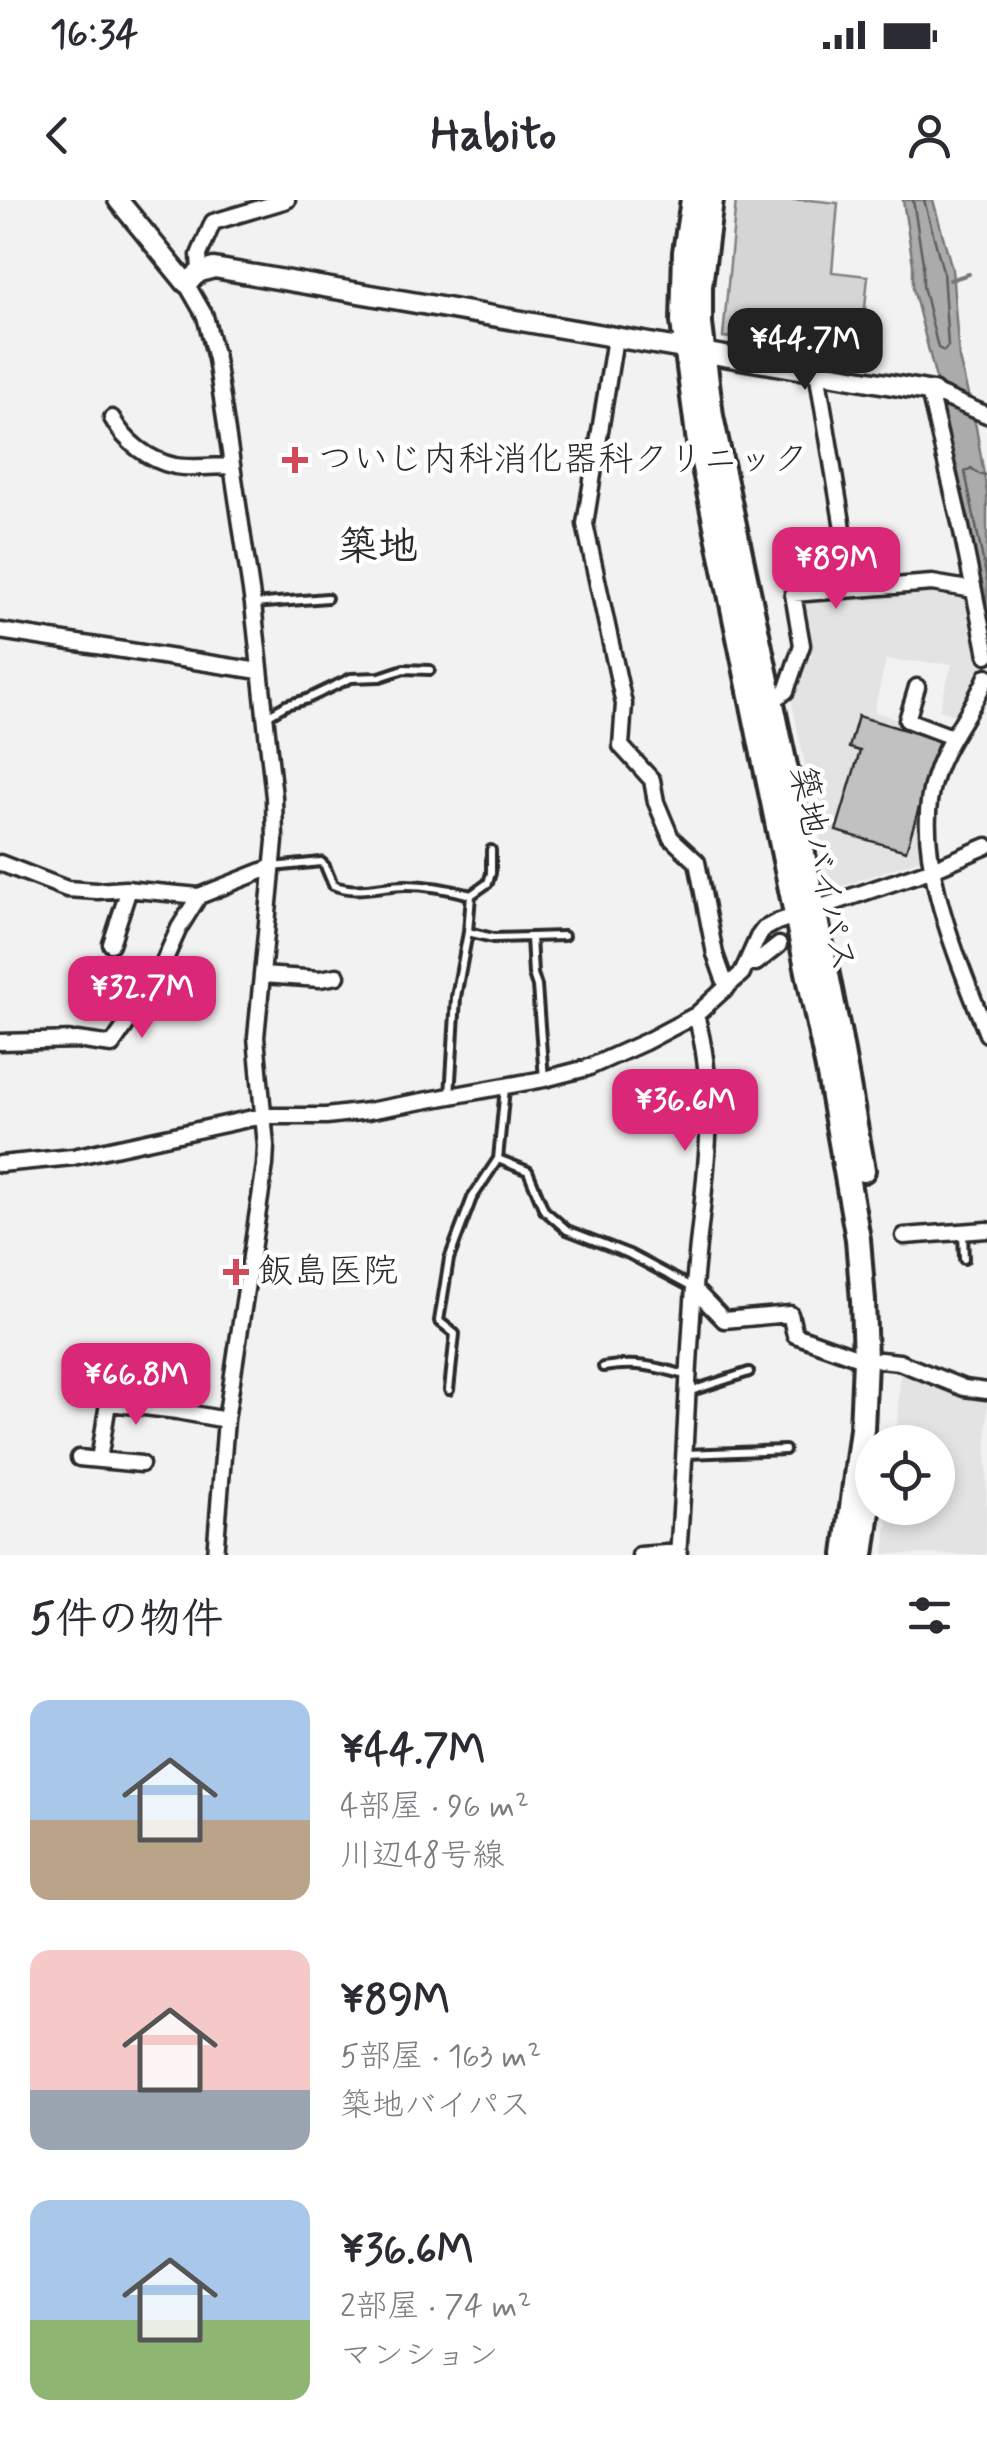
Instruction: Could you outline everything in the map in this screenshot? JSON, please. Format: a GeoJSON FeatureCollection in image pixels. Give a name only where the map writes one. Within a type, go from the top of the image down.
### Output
{"type":"FeatureCollection","features":[{"type":"Feature","properties":{"kind":"highway","name":"築地バイパス"},"geometry":{"type":"LineString","coordinates":[[693,200],[684,266],[683,322],[694,350],[720,460],[772,702],[858,1239],[872,1360],[874,1425]]}},
{"type":"Feature","properties":{"kind":"highway","name":"築地バイパス"},"geometry":{"type":"LineString","coordinates":[[711,200],[694,350],[699,443],[805,914]]}},
{"type":"Feature","properties":{"kind":"highway","name":"築地バイパス"},"geometry":{"type":"LineString","coordinates":[[846,1555],[872,1360]]}},
{"type":"Feature","properties":{"kind":"highway"},"geometry":{"type":"LineString","coordinates":[[862,1555],[866,1525]]}},
{"type":"Feature","properties":{"kind":"street"},"geometry":{"type":"LineString","coordinates":[[118,200],[193,277],[210,328],[252,604],[276,822],[256,1037],[265,1165],[226,1420],[215,1555]]}},
{"type":"Feature","properties":{"kind":"street"},"geometry":{"type":"LineString","coordinates":[[193,277],[213,222],[286,200]]}},
{"type":"Feature","properties":{"kind":"street"},"geometry":{"type":"LineString","coordinates":[[193,277],[214,268],[816,371],[931,392],[987,416]]}},
{"type":"Feature","properties":{"kind":"street"},"geometry":{"type":"LineString","coordinates":[[614,338],[585,524],[624,704],[620,746],[652,780],[656,802],[671,838],[696,862],[715,954],[727,988]]}},
{"type":"Feature","properties":{"kind":"street"},"geometry":{"type":"LineString","coordinates":[[816,371],[854,589]]}},
{"type":"Feature","properties":{"kind":"street"},"geometry":{"type":"LineString","coordinates":[[931,392],[987,655]]}},
{"type":"Feature","properties":{"kind":"street"},"geometry":{"type":"LineString","coordinates":[[112,418],[142,453],[176,466],[232,466]]}},
{"type":"Feature","properties":{"kind":"street"},"geometry":{"type":"LineString","coordinates":[[772,702],[786,691],[802,645],[794,594],[932,582],[974,590]]}},
{"type":"Feature","properties":{"kind":"street"},"geometry":{"type":"LineString","coordinates":[[0,631],[259,671]]}},
{"type":"Feature","properties":{"kind":"street"},"geometry":{"type":"LineString","coordinates":[[987,676],[952,736],[928,800],[933,869],[946,926],[987,1034]]}},
{"type":"Feature","properties":{"kind":"street"},"geometry":{"type":"LineString","coordinates":[[917,686],[907,720],[952,736]]}},
{"type":"Feature","properties":{"kind":"street"},"geometry":{"type":"LineString","coordinates":[[0,1164],[73,1158],[262,1116],[368,1112],[587,1068],[696,1015],[742,974],[764,930],[777,922],[933,869],[987,846]]}},
{"type":"Feature","properties":{"kind":"street"},"geometry":{"type":"LineString","coordinates":[[0,863],[67,889],[128,889],[200,896],[272,867]]}},
{"type":"Feature","properties":{"kind":"street"},"geometry":{"type":"LineString","coordinates":[[111,944],[128,889]]}},
{"type":"Feature","properties":{"kind":"street"},"geometry":{"type":"LineString","coordinates":[[0,1042],[77,1040],[112,1044],[154,984],[179,928],[200,896]]}},
{"type":"Feature","properties":{"kind":"street"},"geometry":{"type":"LineString","coordinates":[[747,963],[756,964],[780,946]]}},
{"type":"Feature","properties":{"kind":"street"},"geometry":{"type":"LineString","coordinates":[[262,975],[320,980],[337,976]]}},
{"type":"Feature","properties":{"kind":"street"},"geometry":{"type":"LineString","coordinates":[[640,1555],[678,1554],[710,1100],[706,1049],[696,1015]]}},
{"type":"Feature","properties":{"kind":"street"},"geometry":{"type":"LineString","coordinates":[[904,1236],[987,1230]]}},
{"type":"Feature","properties":{"kind":"street"},"geometry":{"type":"LineString","coordinates":[[694,1289],[724,1320],[790,1314],[795,1335],[872,1360],[899,1362],[964,1388],[987,1391]]}},
{"type":"Feature","properties":{"kind":"street"},"geometry":{"type":"LineString","coordinates":[[81,1364],[129,1369],[128,1406]]}},
{"type":"Feature","properties":{"kind":"street"},"geometry":{"type":"LineString","coordinates":[[99,1460],[108,1404],[178,1410],[226,1420]]}},
{"type":"Feature","properties":{"kind":"street"},"geometry":{"type":"LineString","coordinates":[[79,1458],[142,1464]]}},
{"type":"Feature","properties":{"kind":"lane"},"geometry":{"type":"LineString","coordinates":[[252,604],[327,598]]}},
{"type":"Feature","properties":{"kind":"lane"},"geometry":{"type":"LineString","coordinates":[[264,718],[352,678],[380,677],[404,668],[430,670]]}},
{"type":"Feature","properties":{"kind":"lane"},"geometry":{"type":"LineString","coordinates":[[470,895],[488,883],[491,850]]}},
{"type":"Feature","properties":{"kind":"lane"},"geometry":{"type":"LineString","coordinates":[[272,867],[321,862],[333,885],[346,890],[404,885],[444,887],[470,895]]}},
{"type":"Feature","properties":{"kind":"lane"},"geometry":{"type":"LineString","coordinates":[[450,1097],[456,997],[468,932],[470,895]]}},
{"type":"Feature","properties":{"kind":"lane"},"geometry":{"type":"LineString","coordinates":[[468,932],[493,938],[564,936]]}},
{"type":"Feature","properties":{"kind":"lane"},"geometry":{"type":"LineString","coordinates":[[531,936],[544,1079]]}},
{"type":"Feature","properties":{"kind":"lane"},"geometry":{"type":"LineString","coordinates":[[449,1390],[455,1334],[438,1320],[449,1259],[472,1198],[498,1159],[505,1087]]}},
{"type":"Feature","properties":{"kind":"lane"},"geometry":{"type":"LineString","coordinates":[[498,1159],[528,1170],[544,1210],[568,1230],[629,1254],[694,1289]]}},
{"type":"Feature","properties":{"kind":"lane"},"geometry":{"type":"LineString","coordinates":[[963,1233],[964,1259]]}},
{"type":"Feature","properties":{"kind":"lane"},"geometry":{"type":"LineString","coordinates":[[603,1367],[629,1363],[689,1376]]}},
{"type":"Feature","properties":{"kind":"lane"},"geometry":{"type":"LineString","coordinates":[[688,1392],[748,1372]]}},
{"type":"Feature","properties":{"kind":"lane"},"geometry":{"type":"LineString","coordinates":[[684,1454],[785,1450]]}},
{"type":"Feature","properties":{"kind":"shaded area"},"geometry":{"type":"Polygon","coordinates":[[[736,200],[838,203],[832,272],[868,276],[861,350],[723,337],[736,200]]]}},
{"type":"Feature","properties":{"kind":"shaded area"},"geometry":{"type":"Polygon","coordinates":[[[932,588],[971,594],[984,671],[960,717],[939,710],[952,664],[886,660],[874,711],[946,738],[924,858],[831,890],[790,693],[802,657],[812,657],[802,600],[932,588]]]}},
{"type":"Feature","properties":{"kind":"shaded area"},"geometry":{"type":"Polygon","coordinates":[[[900,1374],[961,1396],[987,1400],[986,1555],[884,1554],[887,1525],[955,1525],[955,1425],[897,1425],[900,1374]]]}},
{"type":"Feature","properties":{"kind":"water"},"geometry":{"type":"Polygon","coordinates":[[[903,200],[933,200],[952,269],[959,358],[987,493],[987,637],[935,375],[913,288],[903,200]]]}},
{"type":"Feature","properties":{"kind":"building"},"geometry":{"type":"Polygon","coordinates":[[[858,716],[939,740],[906,851],[836,831],[860,751],[849,748],[858,716]]]}},
{"type":"Feature","properties":{"kind":"waterway"},"geometry":{"type":"LineString","coordinates":[[950,280],[969,274]]}},
{"type":"Feature","properties":{"kind":"place","name":"ついじ内科消化器科クリニック"},"geometry":{"type":"Point","coordinates":[295,460]}},
{"type":"Feature","properties":{"kind":"place","name":"飯島医院"},"geometry":{"type":"Point","coordinates":[236,1272]}},
{"type":"Feature","properties":{"kind":"district","name":"築地"},"geometry":{"type":"Point","coordinates":[378,548]}}]}
